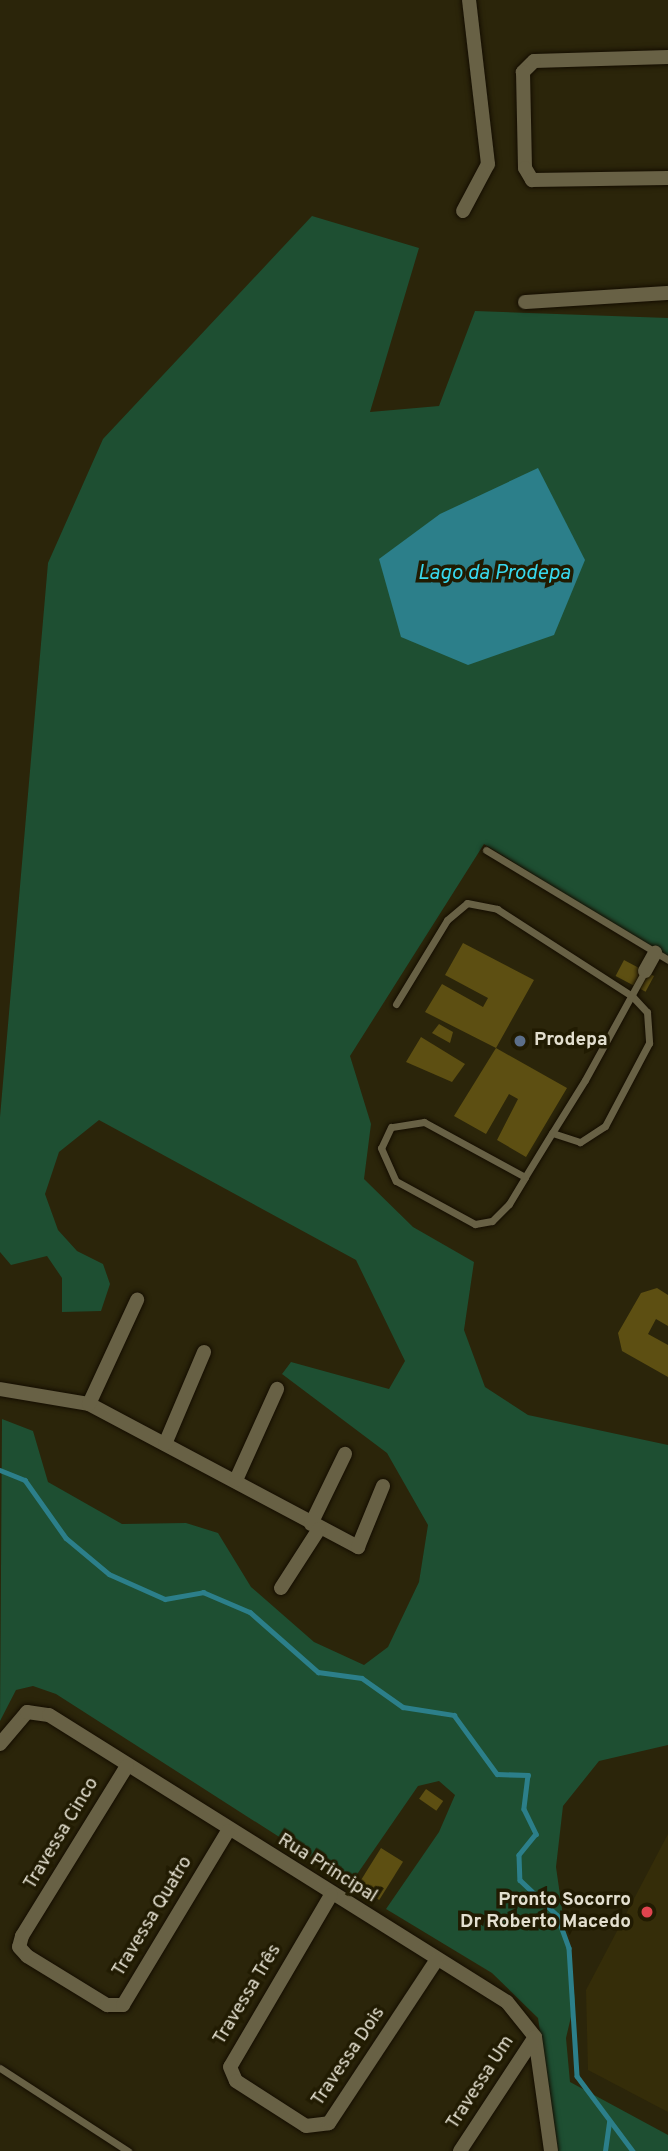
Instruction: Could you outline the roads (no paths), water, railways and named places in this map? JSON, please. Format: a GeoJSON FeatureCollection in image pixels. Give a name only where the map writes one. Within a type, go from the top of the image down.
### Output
{"type":"FeatureCollection","features":[{"type":"Feature","properties":{"kind":"street"},"geometry":{"type":"LineString","coordinates":[[463,211],[488,164],[469,0]]}},
{"type":"Feature","properties":{"kind":"street"},"geometry":{"type":"LineString","coordinates":[[668,57],[534,61],[523,72],[525,168],[532,180],[668,178]]}},
{"type":"Feature","properties":{"kind":"street"},"geometry":{"type":"LineString","coordinates":[[525,302],[668,293]]}},
{"type":"Feature","properties":{"kind":"street"},"geometry":{"type":"LineString","coordinates":[[645,971],[662,957]]}},
{"type":"Feature","properties":{"kind":"street"},"geometry":{"type":"LineString","coordinates":[[89,1404],[137,1300]]}},
{"type":"Feature","properties":{"kind":"street"},"geometry":{"type":"LineString","coordinates":[[165,1444],[204,1352]]}},
{"type":"Feature","properties":{"kind":"street"},"geometry":{"type":"LineString","coordinates":[[0,1389],[89,1404],[358,1547],[383,1486]]}},
{"type":"Feature","properties":{"kind":"street"},"geometry":{"type":"LineString","coordinates":[[236,1480],[277,1389]]}},
{"type":"Feature","properties":{"kind":"street"},"geometry":{"type":"LineString","coordinates":[[281,1588],[315,1526],[345,1454]]}},
{"type":"Feature","properties":{"kind":"street","name":"Rua Principal"},"geometry":{"type":"LineString","coordinates":[[0,1744],[16,1720],[38,1712],[513,2007],[535,2037],[551,2151]]}},
{"type":"Feature","properties":{"kind":"street","name":"Travessa Cinco"},"geometry":{"type":"LineString","coordinates":[[66,1980],[19,1947],[127,1766]]}},
{"type":"Feature","properties":{"kind":"street","name":"Travessa Quatro"},"geometry":{"type":"LineString","coordinates":[[66,1980],[107,2005],[122,2005],[228,1831]]}},
{"type":"Feature","properties":{"kind":"street","name":"Travessa Três"},"geometry":{"type":"LineString","coordinates":[[271,2104],[236,2081],[232,2058],[331,1895]]}},
{"type":"Feature","properties":{"kind":"street","name":"Travessa Dois"},"geometry":{"type":"LineString","coordinates":[[271,2104],[306,2126],[329,2123],[437,1959]]}},
{"type":"Feature","properties":{"kind":"street","name":"Travessa Um"},"geometry":{"type":"LineString","coordinates":[[460,2151],[535,2037]]}},
{"type":"Feature","properties":{"kind":"lane"},"geometry":{"type":"LineString","coordinates":[[486,850],[662,957]]}},
{"type":"Feature","properties":{"kind":"lane"},"geometry":{"type":"LineString","coordinates":[[396,1004],[447,920],[467,903],[497,909],[632,996],[647,1012],[649,1042],[605,1126],[580,1142],[552,1133]]}},
{"type":"Feature","properties":{"kind":"lane"},"geometry":{"type":"LineString","coordinates":[[525,1178],[424,1122],[391,1127],[382,1148],[396,1181],[475,1224],[492,1222],[525,1178],[645,971]]}},
{"type":"Feature","properties":{"kind":"lane"},"geometry":{"type":"LineString","coordinates":[[0,2068],[128,2151]]}},
{"type":"Feature","properties":{"kind":"water","name":"Lago da Prodepa"},"geometry":{"type":"Polygon","coordinates":[[[538,468],[585,560],[554,635],[468,665],[401,637],[379,559],[440,514],[538,468]]]}},
{"type":"Feature","properties":{"kind":"waterway"},"geometry":{"type":"LineString","coordinates":[[0,1470],[25,1480],[66,1538],[109,1574],[165,1599],[203,1592],[250,1612],[318,1672],[362,1678],[403,1707],[454,1715],[497,1774],[528,1775],[524,1809],[536,1834],[519,1855],[520,1880],[557,1915],[569,1948],[577,2076],[633,2151]]}},
{"type":"Feature","properties":{"kind":"waterway"},"geometry":{"type":"LineString","coordinates":[[605,2151],[609,2121]]}},
{"type":"Feature","properties":{"kind":"place","name":"Prodepa"},"geometry":{"type":"Point","coordinates":[520,1041]}},
{"type":"Feature","properties":{"kind":"place","name":"Pronto Socorro Dr Roberto Macedo"},"geometry":{"type":"Point","coordinates":[647,1912]}}]}
